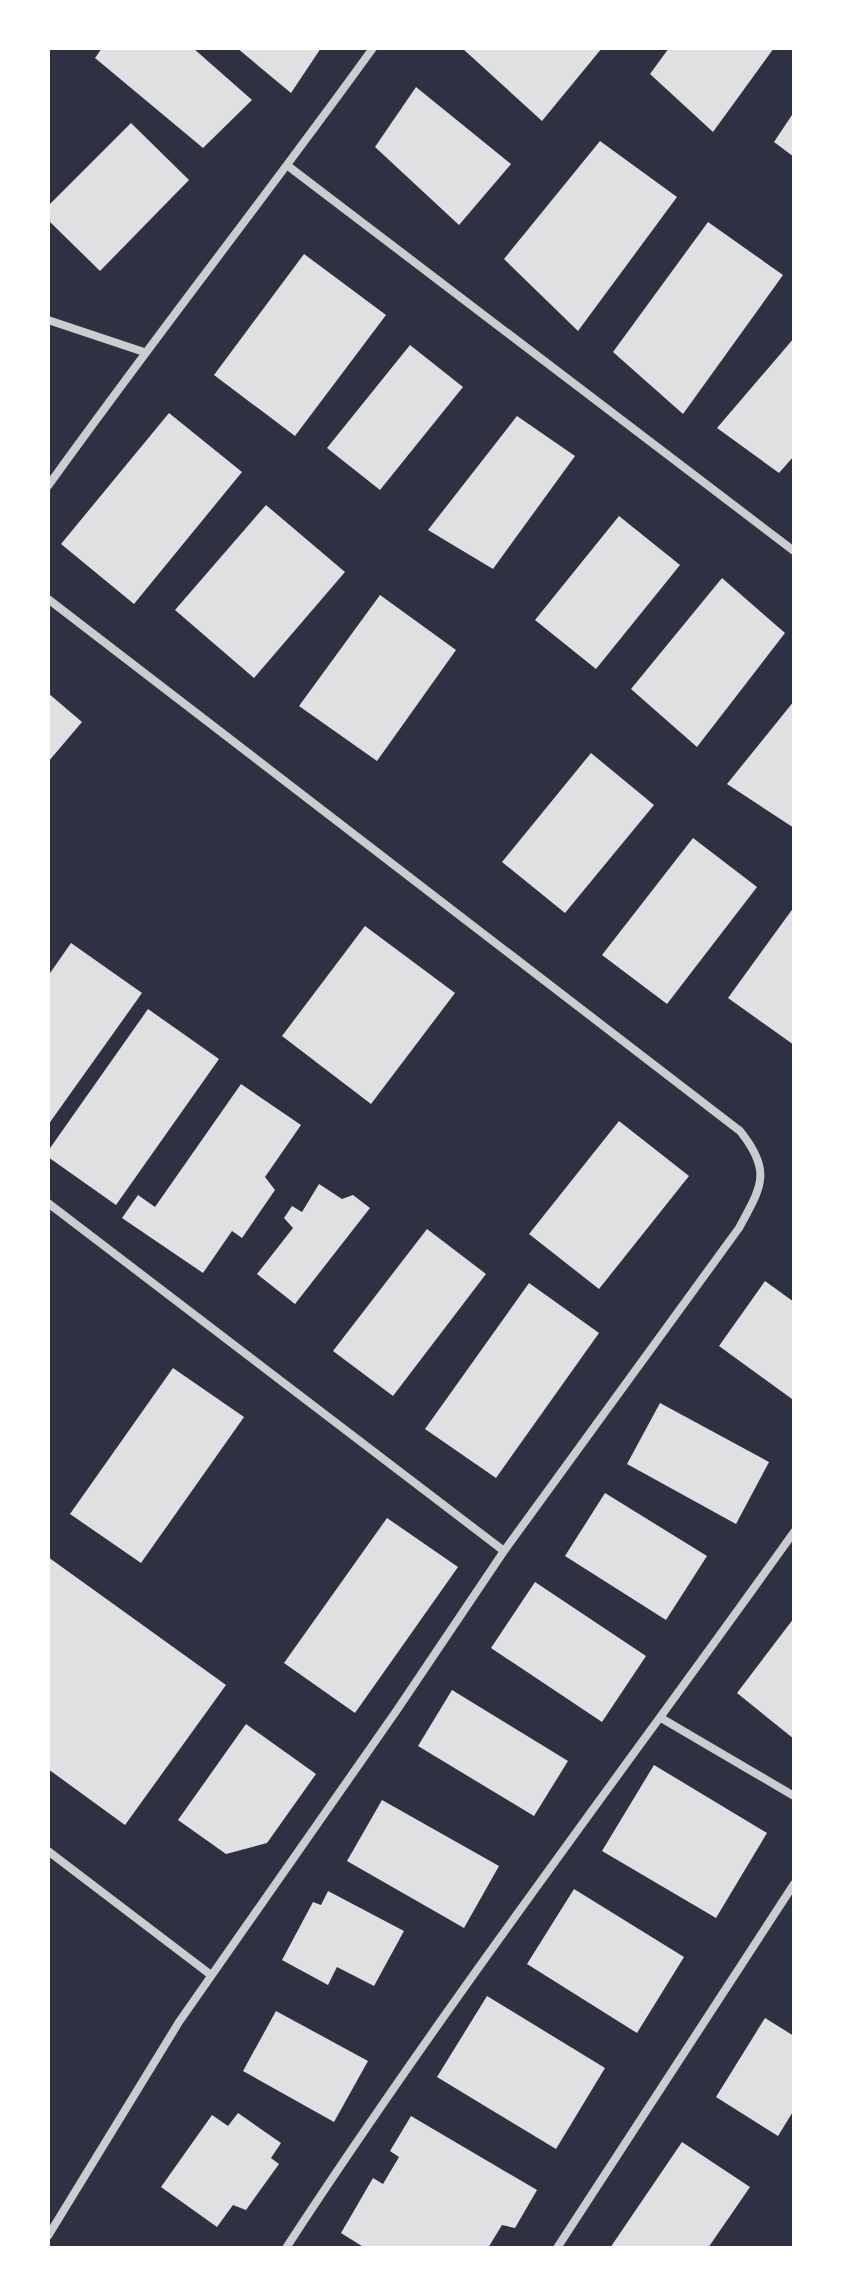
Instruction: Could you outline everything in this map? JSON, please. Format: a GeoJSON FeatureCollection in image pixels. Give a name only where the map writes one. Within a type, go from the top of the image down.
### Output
{"type":"FeatureCollection","features":[{"type":"Feature","properties":{"kind":"street"},"geometry":{"type":"LineString","coordinates":[[48,486],[144,352],[288,166],[373,48]]}},
{"type":"Feature","properties":{"kind":"street"},"geometry":{"type":"LineString","coordinates":[[288,166],[794,551]]}},
{"type":"Feature","properties":{"kind":"street"},"geometry":{"type":"LineString","coordinates":[[48,320],[144,352]]}},
{"type":"Feature","properties":{"kind":"street"},"geometry":{"type":"LineString","coordinates":[[48,599],[740,1131],[761,1165],[759,1192],[739,1228],[504,1551],[211,1975],[149,2068],[48,2236]]}},
{"type":"Feature","properties":{"kind":"street"},"geometry":{"type":"LineString","coordinates":[[48,1203],[504,1551]]}},
{"type":"Feature","properties":{"kind":"street"},"geometry":{"type":"LineString","coordinates":[[286,2248],[456,1996],[794,1532]]}},
{"type":"Feature","properties":{"kind":"street"},"geometry":{"type":"LineString","coordinates":[[661,1718],[794,1796]]}},
{"type":"Feature","properties":{"kind":"street"},"geometry":{"type":"LineString","coordinates":[[48,1851],[211,1975]]}},
{"type":"Feature","properties":{"kind":"street"},"geometry":{"type":"LineString","coordinates":[[557,2248],[794,1884]]}},
{"type":"Feature","properties":{"kind":"building"},"geometry":{"type":"Polygon","coordinates":[[[102,48],[193,48],[252,100],[203,148],[95,58],[102,48]]]}},
{"type":"Feature","properties":{"kind":"building"},"geometry":{"type":"Polygon","coordinates":[[[237,48],[321,48],[291,93],[237,48]]]}},
{"type":"Feature","properties":{"kind":"building"},"geometry":{"type":"Polygon","coordinates":[[[462,48],[602,48],[542,121],[462,48]]]}},
{"type":"Feature","properties":{"kind":"building"},"geometry":{"type":"Polygon","coordinates":[[[669,48],[774,48],[713,132],[650,74],[669,48]]]}},
{"type":"Feature","properties":{"kind":"building"},"geometry":{"type":"Polygon","coordinates":[[[416,87],[511,164],[459,225],[375,147],[416,87]]]}},
{"type":"Feature","properties":{"kind":"building"},"geometry":{"type":"Polygon","coordinates":[[[794,112],[794,157],[774,142],[794,112]]]}},
{"type":"Feature","properties":{"kind":"building"},"geometry":{"type":"Polygon","coordinates":[[[131,123],[189,180],[100,271],[48,220],[48,206],[131,123]]]}},
{"type":"Feature","properties":{"kind":"building"},"geometry":{"type":"Polygon","coordinates":[[[600,141],[677,197],[578,331],[504,259],[600,141]]]}},
{"type":"Feature","properties":{"kind":"building"},"geometry":{"type":"Polygon","coordinates":[[[708,222],[783,275],[683,414],[613,352],[708,222]]]}},
{"type":"Feature","properties":{"kind":"building"},"geometry":{"type":"Polygon","coordinates":[[[304,254],[386,315],[295,436],[214,375],[304,254]]]}},
{"type":"Feature","properties":{"kind":"building"},"geometry":{"type":"Polygon","coordinates":[[[794,338],[794,456],[779,473],[717,428],[794,338]]]}},
{"type":"Feature","properties":{"kind":"building"},"geometry":{"type":"Polygon","coordinates":[[[410,345],[463,387],[380,490],[327,448],[410,345]]]}},
{"type":"Feature","properties":{"kind":"building"},"geometry":{"type":"Polygon","coordinates":[[[169,413],[242,472],[134,604],[61,544],[169,413]]]}},
{"type":"Feature","properties":{"kind":"building"},"geometry":{"type":"Polygon","coordinates":[[[517,416],[575,456],[493,569],[428,530],[517,416]]]}},
{"type":"Feature","properties":{"kind":"building"},"geometry":{"type":"Polygon","coordinates":[[[266,505],[345,572],[254,678],[175,610],[266,505]]]}},
{"type":"Feature","properties":{"kind":"building"},"geometry":{"type":"Polygon","coordinates":[[[619,516],[680,565],[596,669],[535,620],[619,516]]]}},
{"type":"Feature","properties":{"kind":"building"},"geometry":{"type":"Polygon","coordinates":[[[722,578],[785,633],[697,747],[631,689],[722,578]]]}},
{"type":"Feature","properties":{"kind":"building"},"geometry":{"type":"Polygon","coordinates":[[[380,595],[456,650],[377,761],[299,706],[380,595]]]}},
{"type":"Feature","properties":{"kind":"building"},"geometry":{"type":"Polygon","coordinates":[[[48,693],[82,722],[48,762],[48,693]]]}},
{"type":"Feature","properties":{"kind":"building"},"geometry":{"type":"Polygon","coordinates":[[[794,701],[794,828],[727,784],[794,701]]]}},
{"type":"Feature","properties":{"kind":"building"},"geometry":{"type":"Polygon","coordinates":[[[591,753],[654,805],[565,913],[502,862],[591,753]]]}},
{"type":"Feature","properties":{"kind":"building"},"geometry":{"type":"Polygon","coordinates":[[[693,838],[757,887],[667,1004],[602,955],[693,838]]]}},
{"type":"Feature","properties":{"kind":"building"},"geometry":{"type":"Polygon","coordinates":[[[794,907],[794,1045],[728,998],[794,907]]]}},
{"type":"Feature","properties":{"kind":"building"},"geometry":{"type":"Polygon","coordinates":[[[365,926],[455,993],[371,1104],[282,1036],[365,926]]]}},
{"type":"Feature","properties":{"kind":"building"},"geometry":{"type":"Polygon","coordinates":[[[71,943],[142,993],[48,1125],[48,976],[71,943]]]}},
{"type":"Feature","properties":{"kind":"building"},"geometry":{"type":"Polygon","coordinates":[[[148,1009],[219,1059],[116,1205],[48,1157],[48,1151],[148,1009]]]}},
{"type":"Feature","properties":{"kind":"building"},"geometry":{"type":"Polygon","coordinates":[[[241,1084],[301,1125],[265,1177],[275,1190],[242,1238],[232,1231],[203,1273],[122,1218],[138,1195],[155,1207],[241,1084]]]}},
{"type":"Feature","properties":{"kind":"building"},"geometry":{"type":"Polygon","coordinates":[[[619,1121],[689,1176],[599,1289],[529,1234],[619,1121]]]}},
{"type":"Feature","properties":{"kind":"building"},"geometry":{"type":"Polygon","coordinates":[[[319,1184],[342,1199],[353,1195],[370,1208],[295,1304],[257,1274],[293,1228],[284,1218],[292,1206],[302,1212],[319,1184]]]}},
{"type":"Feature","properties":{"kind":"building"},"geometry":{"type":"Polygon","coordinates":[[[427,1229],[486,1274],[393,1396],[333,1351],[427,1229]]]}},
{"type":"Feature","properties":{"kind":"building"},"geometry":{"type":"Polygon","coordinates":[[[765,1281],[794,1302],[792,1399],[719,1346],[765,1281]]]}},
{"type":"Feature","properties":{"kind":"building"},"geometry":{"type":"Polygon","coordinates":[[[529,1283],[599,1333],[496,1478],[425,1429],[529,1283]]]}},
{"type":"Feature","properties":{"kind":"building"},"geometry":{"type":"Polygon","coordinates":[[[173,1368],[244,1417],[141,1563],[70,1514],[173,1368]]]}},
{"type":"Feature","properties":{"kind":"building"},"geometry":{"type":"Polygon","coordinates":[[[660,1403],[769,1462],[736,1524],[627,1464],[660,1403]]]}},
{"type":"Feature","properties":{"kind":"building"},"geometry":{"type":"Polygon","coordinates":[[[605,1493],[707,1556],[666,1620],[565,1556],[605,1493]]]}},
{"type":"Feature","properties":{"kind":"building"},"geometry":{"type":"Polygon","coordinates":[[[387,1518],[458,1567],[355,1713],[284,1663],[387,1518]]]}},
{"type":"Feature","properties":{"kind":"building"},"geometry":{"type":"Polygon","coordinates":[[[48,1557],[226,1685],[125,1825],[48,1769],[48,1557]]]}},
{"type":"Feature","properties":{"kind":"building"},"geometry":{"type":"Polygon","coordinates":[[[535,1582],[646,1656],[602,1722],[491,1648],[535,1582]]]}},
{"type":"Feature","properties":{"kind":"building"},"geometry":{"type":"Polygon","coordinates":[[[794,1618],[794,1739],[737,1693],[794,1618]]]}},
{"type":"Feature","properties":{"kind":"building"},"geometry":{"type":"Polygon","coordinates":[[[452,1690],[568,1761],[534,1816],[418,1746],[452,1690]]]}},
{"type":"Feature","properties":{"kind":"building"},"geometry":{"type":"Polygon","coordinates":[[[246,1724],[316,1774],[267,1843],[226,1854],[178,1820],[246,1724]]]}},
{"type":"Feature","properties":{"kind":"building"},"geometry":{"type":"Polygon","coordinates":[[[654,1765],[767,1833],[716,1918],[602,1851],[654,1765]]]}},
{"type":"Feature","properties":{"kind":"building"},"geometry":{"type":"Polygon","coordinates":[[[382,1800],[499,1866],[464,1928],[347,1861],[382,1800]]]}},
{"type":"Feature","properties":{"kind":"building"},"geometry":{"type":"Polygon","coordinates":[[[574,1889],[684,1957],[637,2033],[527,1964],[574,1889]]]}},
{"type":"Feature","properties":{"kind":"building"},"geometry":{"type":"Polygon","coordinates":[[[328,1891],[404,1931],[374,1986],[337,1967],[328,1985],[282,1960],[313,1902],[321,1905],[328,1891]]]}},
{"type":"Feature","properties":{"kind":"building"},"geometry":{"type":"Polygon","coordinates":[[[487,1996],[605,2068],[556,2149],[437,2077],[487,1996]]]}},
{"type":"Feature","properties":{"kind":"building"},"geometry":{"type":"Polygon","coordinates":[[[276,2011],[368,2061],[334,2122],[243,2071],[276,2011]]]}},
{"type":"Feature","properties":{"kind":"building"},"geometry":{"type":"Polygon","coordinates":[[[765,2018],[794,2036],[794,2110],[778,2136],[716,2097],[765,2018]]]}},
{"type":"Feature","properties":{"kind":"building"},"geometry":{"type":"Polygon","coordinates":[[[238,2113],[281,2143],[271,2158],[279,2164],[246,2210],[233,2205],[217,2227],[161,2187],[212,2115],[228,2126],[238,2113]]]}},
{"type":"Feature","properties":{"kind":"building"},"geometry":{"type":"Polygon","coordinates":[[[411,2116],[537,2190],[515,2228],[502,2225],[488,2248],[365,2248],[341,2233],[373,2178],[383,2184],[399,2157],[390,2151],[411,2116]]]}},
{"type":"Feature","properties":{"kind":"building"},"geometry":{"type":"Polygon","coordinates":[[[682,2142],[750,2187],[708,2248],[610,2248],[682,2142]]]}}]}
